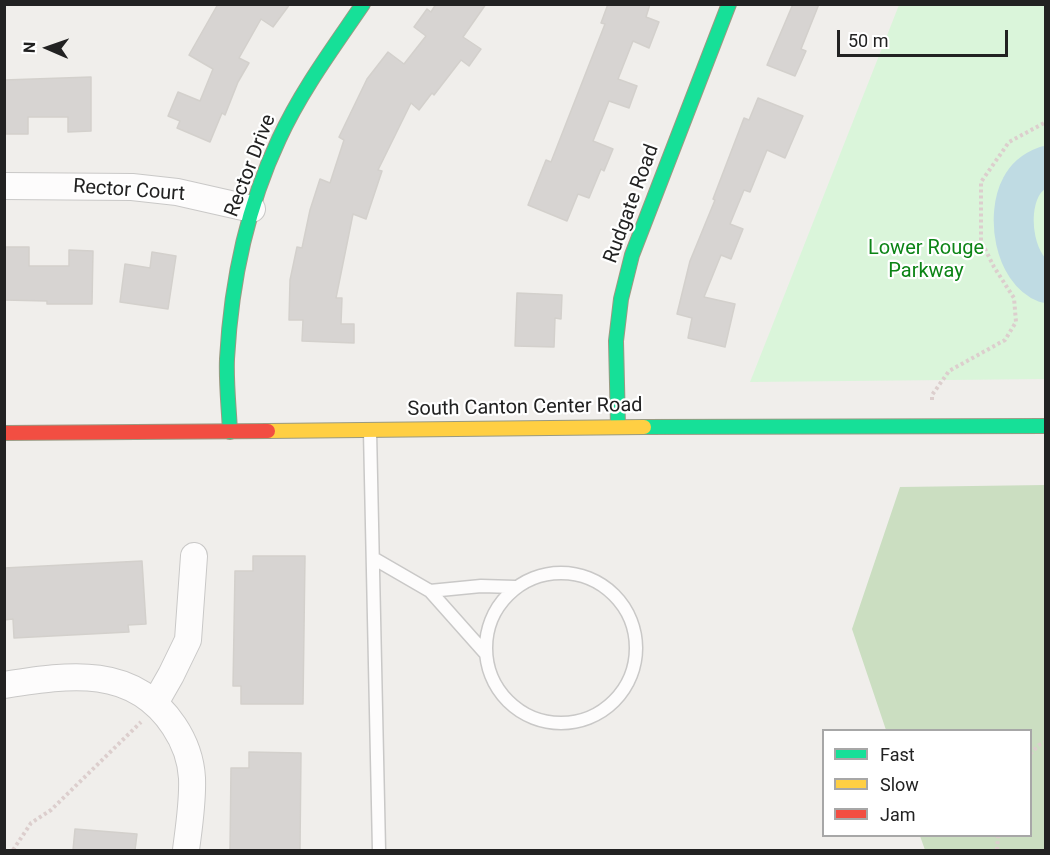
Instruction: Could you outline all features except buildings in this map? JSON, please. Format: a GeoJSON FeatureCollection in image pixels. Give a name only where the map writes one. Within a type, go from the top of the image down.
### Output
{"type":"FeatureCollection","features":[{"type":"Feature","properties":{"kind":"main road","name":"Rector Drive"},"geometry":{"type":"LineString","coordinates":[[230,432],[227,362],[235,288],[252,209],[271,158],[293,112],[322,63],[363,4]]}},
{"type":"Feature","properties":{"kind":"main road","name":"Rudgate Road"},"geometry":{"type":"LineString","coordinates":[[618,426],[616,341],[621,299],[632,255],[729,4]]}},
{"type":"Feature","properties":{"kind":"main road","name":"South Canton Center Road"},"geometry":{"type":"LineString","coordinates":[[4,433],[618,426],[1046,426]]}},
{"type":"Feature","properties":{"kind":"street","name":"Rector Court"},"geometry":{"type":"LineString","coordinates":[[4,186],[132,187],[177,192],[252,209]]}},
{"type":"Feature","properties":{"kind":"street"},"geometry":{"type":"LineString","coordinates":[[154,703],[188,640],[194,556]]}},
{"type":"Feature","properties":{"kind":"street"},"geometry":{"type":"LineString","coordinates":[[4,685],[58,676],[92,677],[125,685],[154,703],[169,719],[188,754],[192,775],[192,797],[186,850]]}},
{"type":"Feature","properties":{"kind":"lane"},"geometry":{"type":"LineString","coordinates":[[370,430],[379,850]]}},
{"type":"Feature","properties":{"kind":"lane"},"geometry":{"type":"LineString","coordinates":[[373,558],[430,591],[486,654]]}},
{"type":"Feature","properties":{"kind":"lane"},"geometry":{"type":"LineString","coordinates":[[561,572],[585,576],[607,587],[624,605],[634,627],[637,652],[632,676],[619,697],[600,713],[576,722],[551,723],[526,715],[506,700],[492,679],[486,654],[488,629],[498,606],[515,587],[537,576],[561,572]]}},
{"type":"Feature","properties":{"kind":"lane"},"geometry":{"type":"LineString","coordinates":[[430,591],[481,586],[515,587]]}},
{"type":"Feature","properties":{"kind":"path"},"geometry":{"type":"LineString","coordinates":[[930,425],[932,395],[949,371],[1005,340],[1016,322],[1014,298],[981,241],[981,182],[1009,142],[1046,122]]}},
{"type":"Feature","properties":{"kind":"path"},"geometry":{"type":"LineString","coordinates":[[13,850],[31,823],[60,802],[144,719],[154,703]]}},
{"type":"Feature","properties":{"kind":"path"},"geometry":{"type":"LineString","coordinates":[[1032,752],[1046,742]]}},
{"type":"Feature","properties":{"kind":"green space","name":"Lower Rouge Parkway"},"geometry":{"type":"Polygon","coordinates":[[[899,5],[1045,5],[1045,379],[750,382],[899,5]]]}},
{"type":"Feature","properties":{"kind":"green space"},"geometry":{"type":"Polygon","coordinates":[[[1045,485],[1045,850],[925,850],[920,837],[1032,837],[1032,729],[886,729],[852,629],[900,487],[1045,485]]]}},
{"type":"Feature","properties":{"kind":"waterway"},"geometry":{"type":"LineString","coordinates":[[1046,166],[1025,180],[1016,199],[1014,212],[1016,241],[1020,254],[1026,266],[1046,283]]}},
{"type":"Feature","properties":{"kind":"traffic: fast"},"geometry":{"type":"LineString","coordinates":[[230,432],[227,368],[232,303],[243,247],[258,192],[279,139],[297,104],[363,4]]}},
{"type":"Feature","properties":{"kind":"traffic: fast"},"geometry":{"type":"LineString","coordinates":[[618,426],[616,341],[621,299],[632,255],[729,4]]}},
{"type":"Feature","properties":{"kind":"traffic: fast"},"geometry":{"type":"LineString","coordinates":[[644,427],[1046,426]]}},
{"type":"Feature","properties":{"kind":"traffic: slow"},"geometry":{"type":"LineString","coordinates":[[268,431],[644,427]]}},
{"type":"Feature","properties":{"kind":"traffic: jam"},"geometry":{"type":"LineString","coordinates":[[4,433],[268,431]]}}]}
